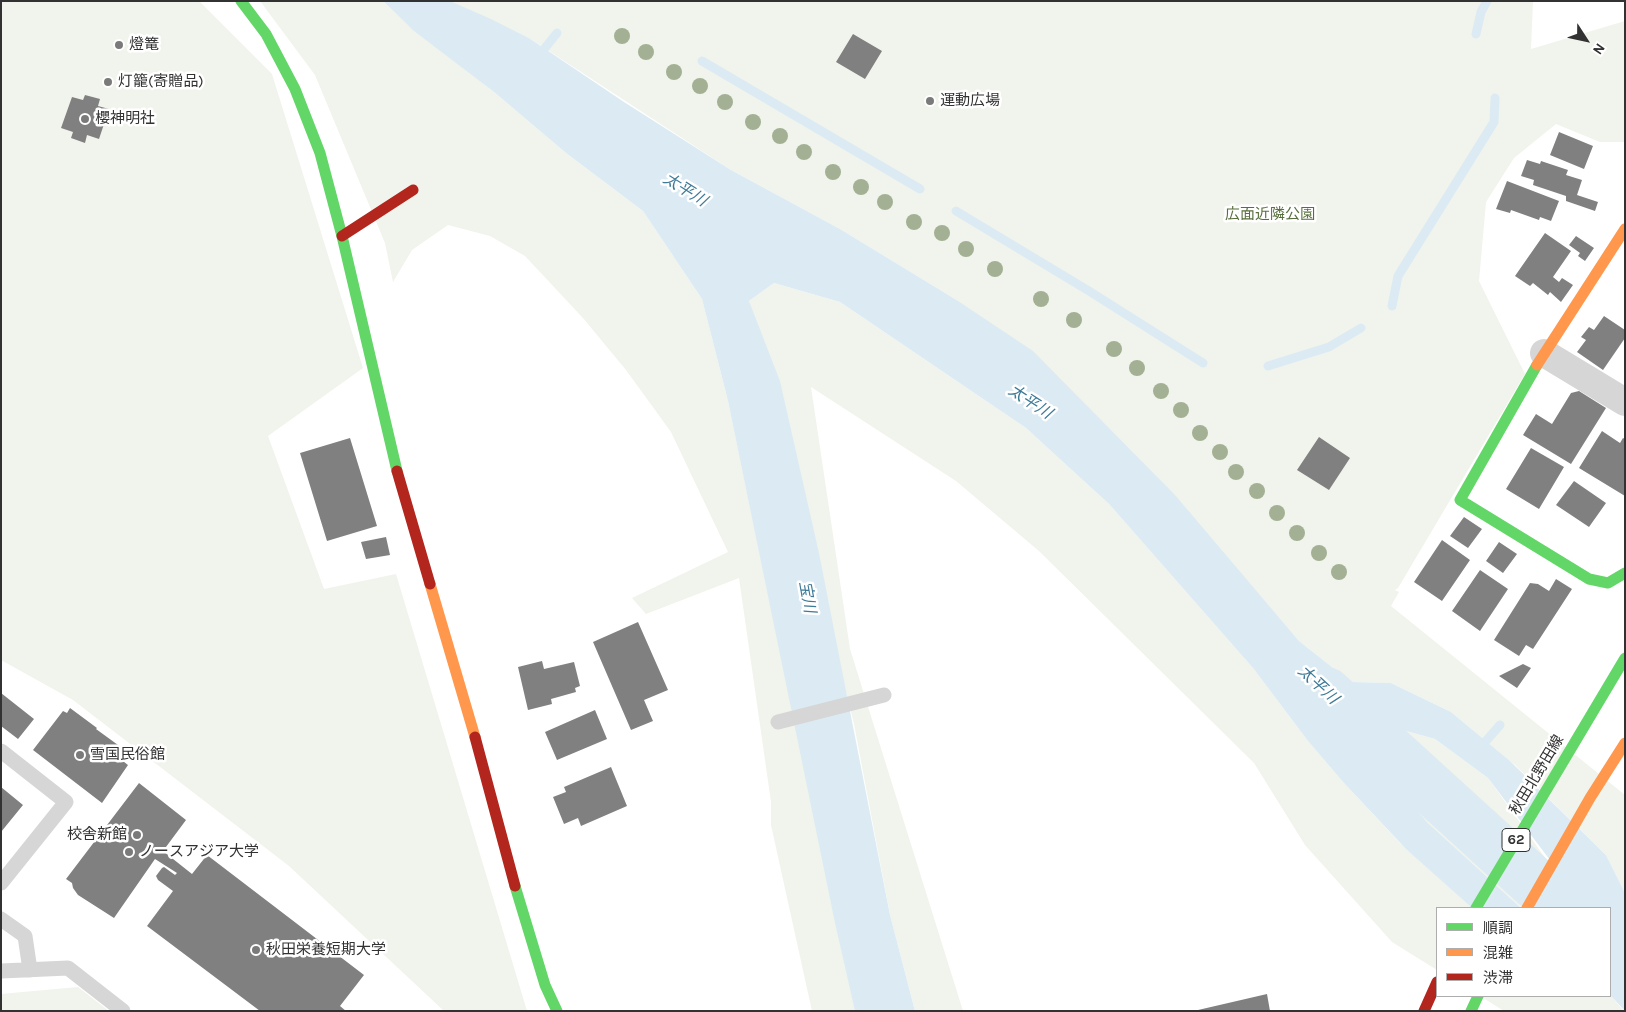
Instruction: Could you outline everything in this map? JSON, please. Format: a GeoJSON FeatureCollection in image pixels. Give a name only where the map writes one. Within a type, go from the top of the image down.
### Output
{"type":"FeatureCollection","features":[{"type":"Feature","properties":{"kind":"street"},"geometry":{"type":"LineString","coordinates":[[241,1],[266,34],[295,89],[320,153],[342,236],[394,460],[464,693],[519,898],[545,985],[557,1011]]}},
{"type":"Feature","properties":{"kind":"street"},"geometry":{"type":"LineString","coordinates":[[342,236],[413,190]]}},
{"type":"Feature","properties":{"kind":"street"},"geometry":{"type":"LineString","coordinates":[[1625,229],[1544,353],[1460,500],[1589,579],[1608,583],[1625,573]]}},
{"type":"Feature","properties":{"kind":"street"},"geometry":{"type":"LineString","coordinates":[[1544,353],[1625,402]]}},
{"type":"Feature","properties":{"kind":"street","name":"秋田北野田線"},"geometry":{"type":"LineString","coordinates":[[1477,907],[1625,658]]}},
{"type":"Feature","properties":{"kind":"street"},"geometry":{"type":"LineString","coordinates":[[1528,907],[1590,798],[1625,743]]}},
{"type":"Feature","properties":{"kind":"street"},"geometry":{"type":"LineString","coordinates":[[1424,1011],[1436,984]]}},
{"type":"Feature","properties":{"kind":"street"},"geometry":{"type":"LineString","coordinates":[[1471,1011],[1478,997]]}},
{"type":"Feature","properties":{"kind":"lane"},"geometry":{"type":"LineString","coordinates":[[778,722],[884,695]]}},
{"type":"Feature","properties":{"kind":"lane"},"geometry":{"type":"LineString","coordinates":[[1,751],[66,802],[1,883]]}},
{"type":"Feature","properties":{"kind":"lane"},"geometry":{"type":"LineString","coordinates":[[1,919],[25,936],[30,970]]}},
{"type":"Feature","properties":{"kind":"lane"},"geometry":{"type":"LineString","coordinates":[[1,971],[68,968],[122,1011]]}},
{"type":"Feature","properties":{"kind":"green space"},"geometry":{"type":"Polygon","coordinates":[[[1,1],[199,1],[272,74],[363,368],[268,436],[324,589],[396,574],[527,1011],[444,1011],[289,866],[73,700],[1,660],[1,1]]]}},
{"type":"Feature","properties":{"kind":"green space"},"geometry":{"type":"Polygon","coordinates":[[[260,1],[383,1],[408,25],[494,92],[566,153],[643,211],[702,299],[728,401],[858,1011],[812,1011],[771,825],[771,802],[739,578],[646,614],[632,598],[728,552],[671,432],[626,370],[583,318],[525,256],[490,236],[448,225],[412,250],[393,282],[385,243],[315,75],[260,1]]]}},
{"type":"Feature","properties":{"kind":"green space","name":"広面近隣公園"},"geometry":{"type":"Polygon","coordinates":[[[449,1],[1533,1],[1531,49],[1625,21],[1625,142],[1600,142],[1556,124],[1514,158],[1486,202],[1479,281],[1525,374],[1398,588],[1395,590],[1399,592],[1391,606],[1625,795],[1625,893],[1606,855],[1515,765],[1451,712],[1391,683],[1351,682],[1299,641],[1250,584],[955,299],[840,229],[731,170],[529,38],[449,1]]]}},
{"type":"Feature","properties":{"kind":"green space"},"geometry":{"type":"Polygon","coordinates":[[[774,283],[840,302],[1026,428],[1109,504],[1253,668],[1308,741],[1343,782],[1400,843],[1471,907],[1436,907],[1436,969],[1392,942],[1305,845],[1254,763],[1039,551],[956,481],[811,387],[850,649],[963,1011],[915,1011],[890,915],[854,724],[749,301],[774,283]]]}},
{"type":"Feature","properties":{"kind":"green space"},"geometry":{"type":"Polygon","coordinates":[[[1388,726],[1435,739],[1488,778],[1579,905],[1578,907],[1520,907],[1428,823],[1373,758],[1388,726]]]}},
{"type":"Feature","properties":{"kind":"green space"},"geometry":{"type":"Polygon","coordinates":[[[78,987],[109,1011],[1,1011],[1,994],[78,987]]]}},
{"type":"Feature","properties":{"kind":"green space"},"geometry":{"type":"Polygon","coordinates":[[[1611,996],[1624,1011],[1504,1011],[1482,997],[1611,996]]]}},
{"type":"Feature","properties":{"kind":"water","name":"宝川"},"geometry":{"type":"Polygon","coordinates":[[[383,1],[450,1],[529,38],[624,102],[731,170],[840,229],[955,299],[1033,351],[1175,495],[1299,641],[1351,682],[1391,683],[1451,712],[1509,760],[1606,855],[1625,893],[1625,1011],[1611,996],[1611,907],[1578,907],[1574,892],[1488,778],[1435,739],[1388,726],[1373,758],[1428,823],[1520,907],[1471,907],[1406,849],[1343,782],[1308,741],[1253,668],[1109,504],[1026,428],[840,302],[774,283],[749,301],[780,381],[819,553],[890,915],[915,1011],[855,1011],[835,923],[728,401],[702,299],[643,211],[566,153],[494,92],[414,31],[383,1]]]}},
{"type":"Feature","properties":{"kind":"building"},"geometry":{"type":"Polygon","coordinates":[[[853,34],[882,51],[865,79],[836,62],[853,34]]]}},
{"type":"Feature","properties":{"kind":"building","name":"櫻神明社"},"geometry":{"type":"Polygon","coordinates":[[[85,95],[100,99],[98,106],[109,109],[99,139],[87,135],[85,143],[71,138],[73,132],[61,128],[72,97],[83,100],[85,95]]]}},
{"type":"Feature","properties":{"kind":"building"},"geometry":{"type":"Polygon","coordinates":[[[1559,132],[1593,146],[1584,169],[1550,155],[1559,132]]]}},
{"type":"Feature","properties":{"kind":"building"},"geometry":{"type":"Polygon","coordinates":[[[1527,160],[1540,164],[1541,161],[1568,170],[1566,175],[1582,180],[1577,195],[1598,202],[1595,211],[1566,201],[1566,196],[1533,185],[1534,180],[1521,176],[1527,160]]]}},
{"type":"Feature","properties":{"kind":"building"},"geometry":{"type":"Polygon","coordinates":[[[1507,181],[1559,201],[1551,221],[1540,217],[1539,220],[1511,210],[1510,213],[1496,209],[1507,181]]]}},
{"type":"Feature","properties":{"kind":"building"},"geometry":{"type":"Polygon","coordinates":[[[1545,233],[1571,251],[1553,277],[1559,282],[1562,278],[1573,285],[1561,302],[1550,292],[1548,295],[1533,283],[1530,286],[1515,276],[1545,233]]]}},
{"type":"Feature","properties":{"kind":"building"},"geometry":{"type":"Polygon","coordinates":[[[1576,236],[1594,248],[1585,261],[1578,256],[1580,253],[1569,245],[1576,236]]]}},
{"type":"Feature","properties":{"kind":"building"},"geometry":{"type":"Polygon","coordinates":[[[1604,316],[1625,330],[1625,338],[1603,370],[1577,352],[1586,340],[1581,337],[1589,327],[1594,330],[1604,316]]]}},
{"type":"Feature","properties":{"kind":"building"},"geometry":{"type":"Polygon","coordinates":[[[1579,391],[1606,408],[1571,464],[1523,435],[1536,414],[1552,424],[1571,393],[1579,391]]]}},
{"type":"Feature","properties":{"kind":"building"},"geometry":{"type":"Polygon","coordinates":[[[1602,431],[1620,443],[1623,438],[1625,439],[1625,496],[1579,468],[1602,431]]]}},
{"type":"Feature","properties":{"kind":"building"},"geometry":{"type":"Polygon","coordinates":[[[1319,437],[1350,458],[1329,490],[1297,470],[1319,437]]]}},
{"type":"Feature","properties":{"kind":"building"},"geometry":{"type":"Polygon","coordinates":[[[350,438],[377,526],[327,541],[300,453],[350,438]]]}},
{"type":"Feature","properties":{"kind":"building"},"geometry":{"type":"Polygon","coordinates":[[[1531,448],[1564,467],[1539,509],[1506,489],[1531,448]]]}},
{"type":"Feature","properties":{"kind":"building"},"geometry":{"type":"Polygon","coordinates":[[[1574,481],[1606,503],[1589,527],[1556,505],[1574,481]]]}},
{"type":"Feature","properties":{"kind":"building"},"geometry":{"type":"Polygon","coordinates":[[[1464,517],[1482,529],[1468,548],[1450,536],[1464,517]]]}},
{"type":"Feature","properties":{"kind":"building"},"geometry":{"type":"Polygon","coordinates":[[[386,537],[390,555],[366,559],[361,542],[386,537]]]}},
{"type":"Feature","properties":{"kind":"building"},"geometry":{"type":"Polygon","coordinates":[[[1442,540],[1470,560],[1442,601],[1414,582],[1442,540]]]}},
{"type":"Feature","properties":{"kind":"building"},"geometry":{"type":"Polygon","coordinates":[[[1499,542],[1517,554],[1503,573],[1486,561],[1499,542]]]}},
{"type":"Feature","properties":{"kind":"building"},"geometry":{"type":"Polygon","coordinates":[[[1480,570],[1508,589],[1480,631],[1452,611],[1480,570]]]}},
{"type":"Feature","properties":{"kind":"building"},"geometry":{"type":"Polygon","coordinates":[[[1556,579],[1572,589],[1533,649],[1526,645],[1519,656],[1494,640],[1530,583],[1538,584],[1549,591],[1556,579]]]}},
{"type":"Feature","properties":{"kind":"building"},"geometry":{"type":"Polygon","coordinates":[[[638,622],[668,690],[644,700],[653,721],[631,730],[593,642],[638,622]]]}},
{"type":"Feature","properties":{"kind":"building"},"geometry":{"type":"Polygon","coordinates":[[[542,661],[544,669],[574,662],[580,686],[575,688],[576,692],[551,699],[552,704],[528,710],[518,667],[542,661]]]}},
{"type":"Feature","properties":{"kind":"building"},"geometry":{"type":"Polygon","coordinates":[[[1523,664],[1531,668],[1517,688],[1499,676],[1523,664]]]}},
{"type":"Feature","properties":{"kind":"building"},"geometry":{"type":"Polygon","coordinates":[[[1,693],[34,719],[18,739],[1,726],[1,693]]]}},
{"type":"Feature","properties":{"kind":"building","name":"雪国民俗館"},"geometry":{"type":"Polygon","coordinates":[[[70,708],[124,751],[119,758],[128,765],[102,803],[33,750],[63,711],[67,713],[70,708]]]}},
{"type":"Feature","properties":{"kind":"building"},"geometry":{"type":"Polygon","coordinates":[[[595,710],[607,739],[557,760],[545,732],[595,710]]]}},
{"type":"Feature","properties":{"kind":"building"},"geometry":{"type":"Polygon","coordinates":[[[611,767],[627,806],[581,826],[578,818],[564,824],[553,797],[566,792],[564,787],[611,767]]]}},
{"type":"Feature","properties":{"kind":"building","name":"秋田栄養短期大学"},"geometry":{"type":"Polygon","coordinates":[[[139,783],[186,820],[163,851],[192,874],[207,855],[364,975],[340,1006],[346,1011],[260,1011],[147,926],[173,891],[158,880],[156,876],[164,867],[175,875],[177,873],[155,859],[114,918],[78,895],[72,883],[66,879],[139,783]]]}},
{"type":"Feature","properties":{"kind":"building"},"geometry":{"type":"Polygon","coordinates":[[[1,787],[23,805],[1,832],[1,787]]]}},
{"type":"Feature","properties":{"kind":"building"},"geometry":{"type":"Polygon","coordinates":[[[1267,994],[1270,1011],[1198,1011],[1198,1010],[1267,994]]]}},
{"type":"Feature","properties":{"kind":"waterway"},"geometry":{"type":"LineString","coordinates":[[1476,34],[1481,12],[1487,1]]}},
{"type":"Feature","properties":{"kind":"waterway"},"geometry":{"type":"LineString","coordinates":[[537,58],[557,33]]}},
{"type":"Feature","properties":{"kind":"waterway"},"geometry":{"type":"LineString","coordinates":[[702,61],[920,189]]}},
{"type":"Feature","properties":{"kind":"waterway"},"geometry":{"type":"LineString","coordinates":[[1392,306],[1398,276],[1494,122],[1495,98]]}},
{"type":"Feature","properties":{"kind":"waterway"},"geometry":{"type":"LineString","coordinates":[[956,211],[1089,291],[1203,363]]}},
{"type":"Feature","properties":{"kind":"waterway"},"geometry":{"type":"LineString","coordinates":[[1268,366],[1329,347],[1361,328]]}},
{"type":"Feature","properties":{"kind":"waterway","name":"太平川"},"geometry":{"type":"LineString","coordinates":[[1326,693],[1561,907]]}},
{"type":"Feature","properties":{"kind":"waterway"},"geometry":{"type":"LineString","coordinates":[[1486,741],[1500,725]]}},
{"type":"Feature","properties":{"kind":"traffic: fast"},"geometry":{"type":"LineString","coordinates":[[241,1],[266,34],[295,89],[320,153],[342,236],[397,471]]}},
{"type":"Feature","properties":{"kind":"traffic: fast"},"geometry":{"type":"LineString","coordinates":[[1537,365],[1460,500],[1589,579],[1608,583]]}},
{"type":"Feature","properties":{"kind":"traffic: fast"},"geometry":{"type":"LineString","coordinates":[[1608,583],[1625,573]]}},
{"type":"Feature","properties":{"kind":"traffic: fast"},"geometry":{"type":"LineString","coordinates":[[1477,907],[1625,658]]}},
{"type":"Feature","properties":{"kind":"traffic: fast"},"geometry":{"type":"LineString","coordinates":[[515,886],[545,985],[557,1011]]}},
{"type":"Feature","properties":{"kind":"traffic: fast"},"geometry":{"type":"LineString","coordinates":[[1471,1011],[1478,997]]}},
{"type":"Feature","properties":{"kind":"traffic: slow"},"geometry":{"type":"LineString","coordinates":[[1537,365],[1625,229]]}},
{"type":"Feature","properties":{"kind":"traffic: slow"},"geometry":{"type":"LineString","coordinates":[[430,584],[475,737]]}},
{"type":"Feature","properties":{"kind":"traffic: slow"},"geometry":{"type":"LineString","coordinates":[[1528,907],[1590,798],[1625,743]]}},
{"type":"Feature","properties":{"kind":"traffic: jam"},"geometry":{"type":"LineString","coordinates":[[342,236],[413,190]]}},
{"type":"Feature","properties":{"kind":"traffic: jam"},"geometry":{"type":"LineString","coordinates":[[397,471],[430,584]]}},
{"type":"Feature","properties":{"kind":"traffic: jam"},"geometry":{"type":"LineString","coordinates":[[475,737],[515,886]]}},
{"type":"Feature","properties":{"kind":"traffic: jam"},"geometry":{"type":"LineString","coordinates":[[1424,1011],[1436,984]]}},
{"type":"Feature","properties":{"kind":"place","name":"燈篭"},"geometry":{"type":"Point","coordinates":[119,45]}},
{"type":"Feature","properties":{"kind":"place","name":"灯籠(寄贈品)"},"geometry":{"type":"Point","coordinates":[108,82]}},
{"type":"Feature","properties":{"kind":"place","name":"運動広場"},"geometry":{"type":"Point","coordinates":[930,101]}},
{"type":"Feature","properties":{"kind":"place","name":"櫻神明社"},"geometry":{"type":"Point","coordinates":[85,119]}},
{"type":"Feature","properties":{"kind":"place","name":"雪国民俗館"},"geometry":{"type":"Point","coordinates":[80,755]}},
{"type":"Feature","properties":{"kind":"place","name":"校舎新館"},"geometry":{"type":"Point","coordinates":[137,835]}},
{"type":"Feature","properties":{"kind":"place","name":"ノースアジア大学"},"geometry":{"type":"Point","coordinates":[129,852]}},
{"type":"Feature","properties":{"kind":"place","name":"秋田栄養短期大学"},"geometry":{"type":"Point","coordinates":[256,950]}}]}
